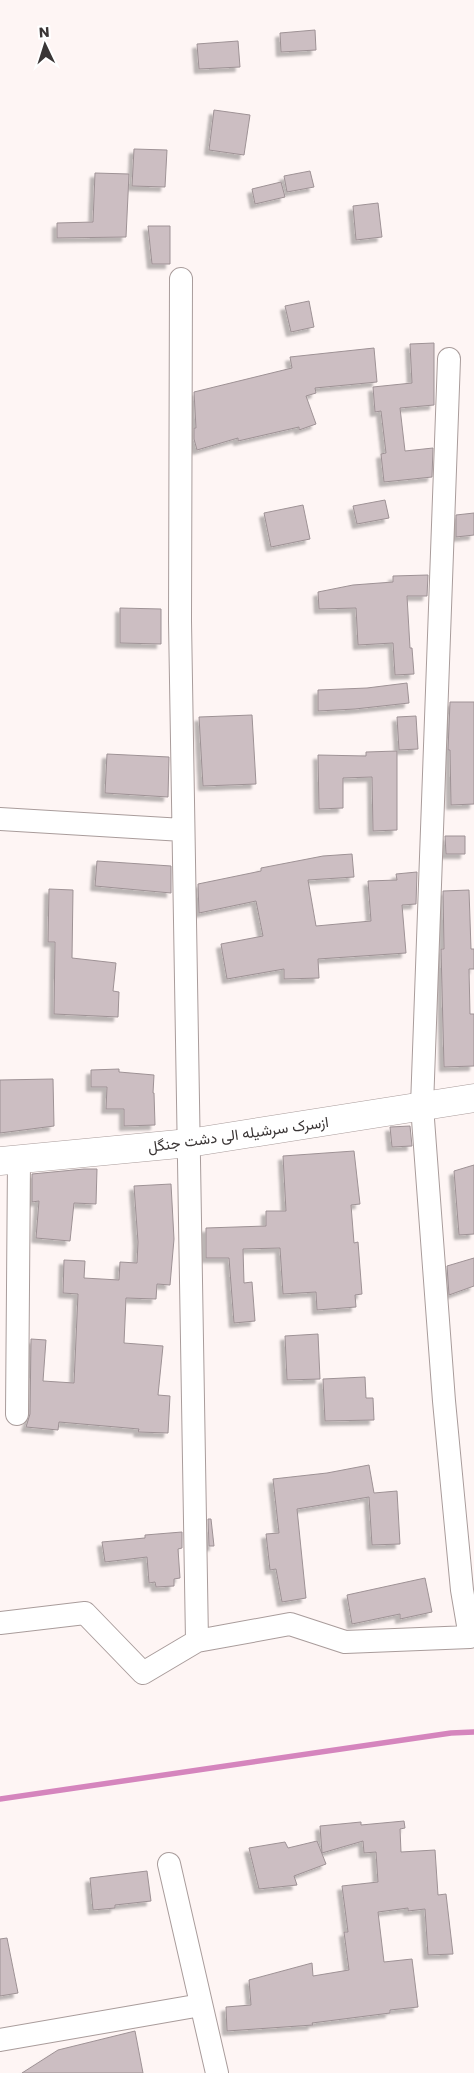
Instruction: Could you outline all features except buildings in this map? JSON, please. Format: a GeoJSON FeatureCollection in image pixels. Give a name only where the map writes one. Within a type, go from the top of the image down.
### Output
{"type":"FeatureCollection","features":[{"type":"Feature","properties":{"kind":"street"},"geometry":{"type":"LineString","coordinates":[[181,279],[180,621],[197,1641]]}},
{"type":"Feature","properties":{"kind":"street"},"geometry":{"type":"LineString","coordinates":[[0,1623],[85,1612],[143,1673],[197,1641],[290,1624],[345,1642],[470,1637],[462,1590],[444,1401],[422,1106],[450,359]]}},
{"type":"Feature","properties":{"kind":"street"},"geometry":{"type":"LineString","coordinates":[[0,819],[183,830]]}},
{"type":"Feature","properties":{"kind":"street","name":"ازسرک سرشیله الی دشت جنگل"},"geometry":{"type":"LineString","coordinates":[[9,1161],[189,1143],[474,1098]]}},
{"type":"Feature","properties":{"kind":"street"},"geometry":{"type":"LineString","coordinates":[[9,1161],[17,1414]]}},
{"type":"Feature","properties":{"kind":"street"},"geometry":{"type":"LineString","coordinates":[[170,1864],[217,2073]]}},
{"type":"Feature","properties":{"kind":"street"},"geometry":{"type":"LineString","coordinates":[[0,2040],[201,2004]]}},
{"type":"Feature","properties":{"kind":"waterway"},"geometry":{"type":"LineString","coordinates":[[0,1799],[451,1733],[474,1732]]}}]}
